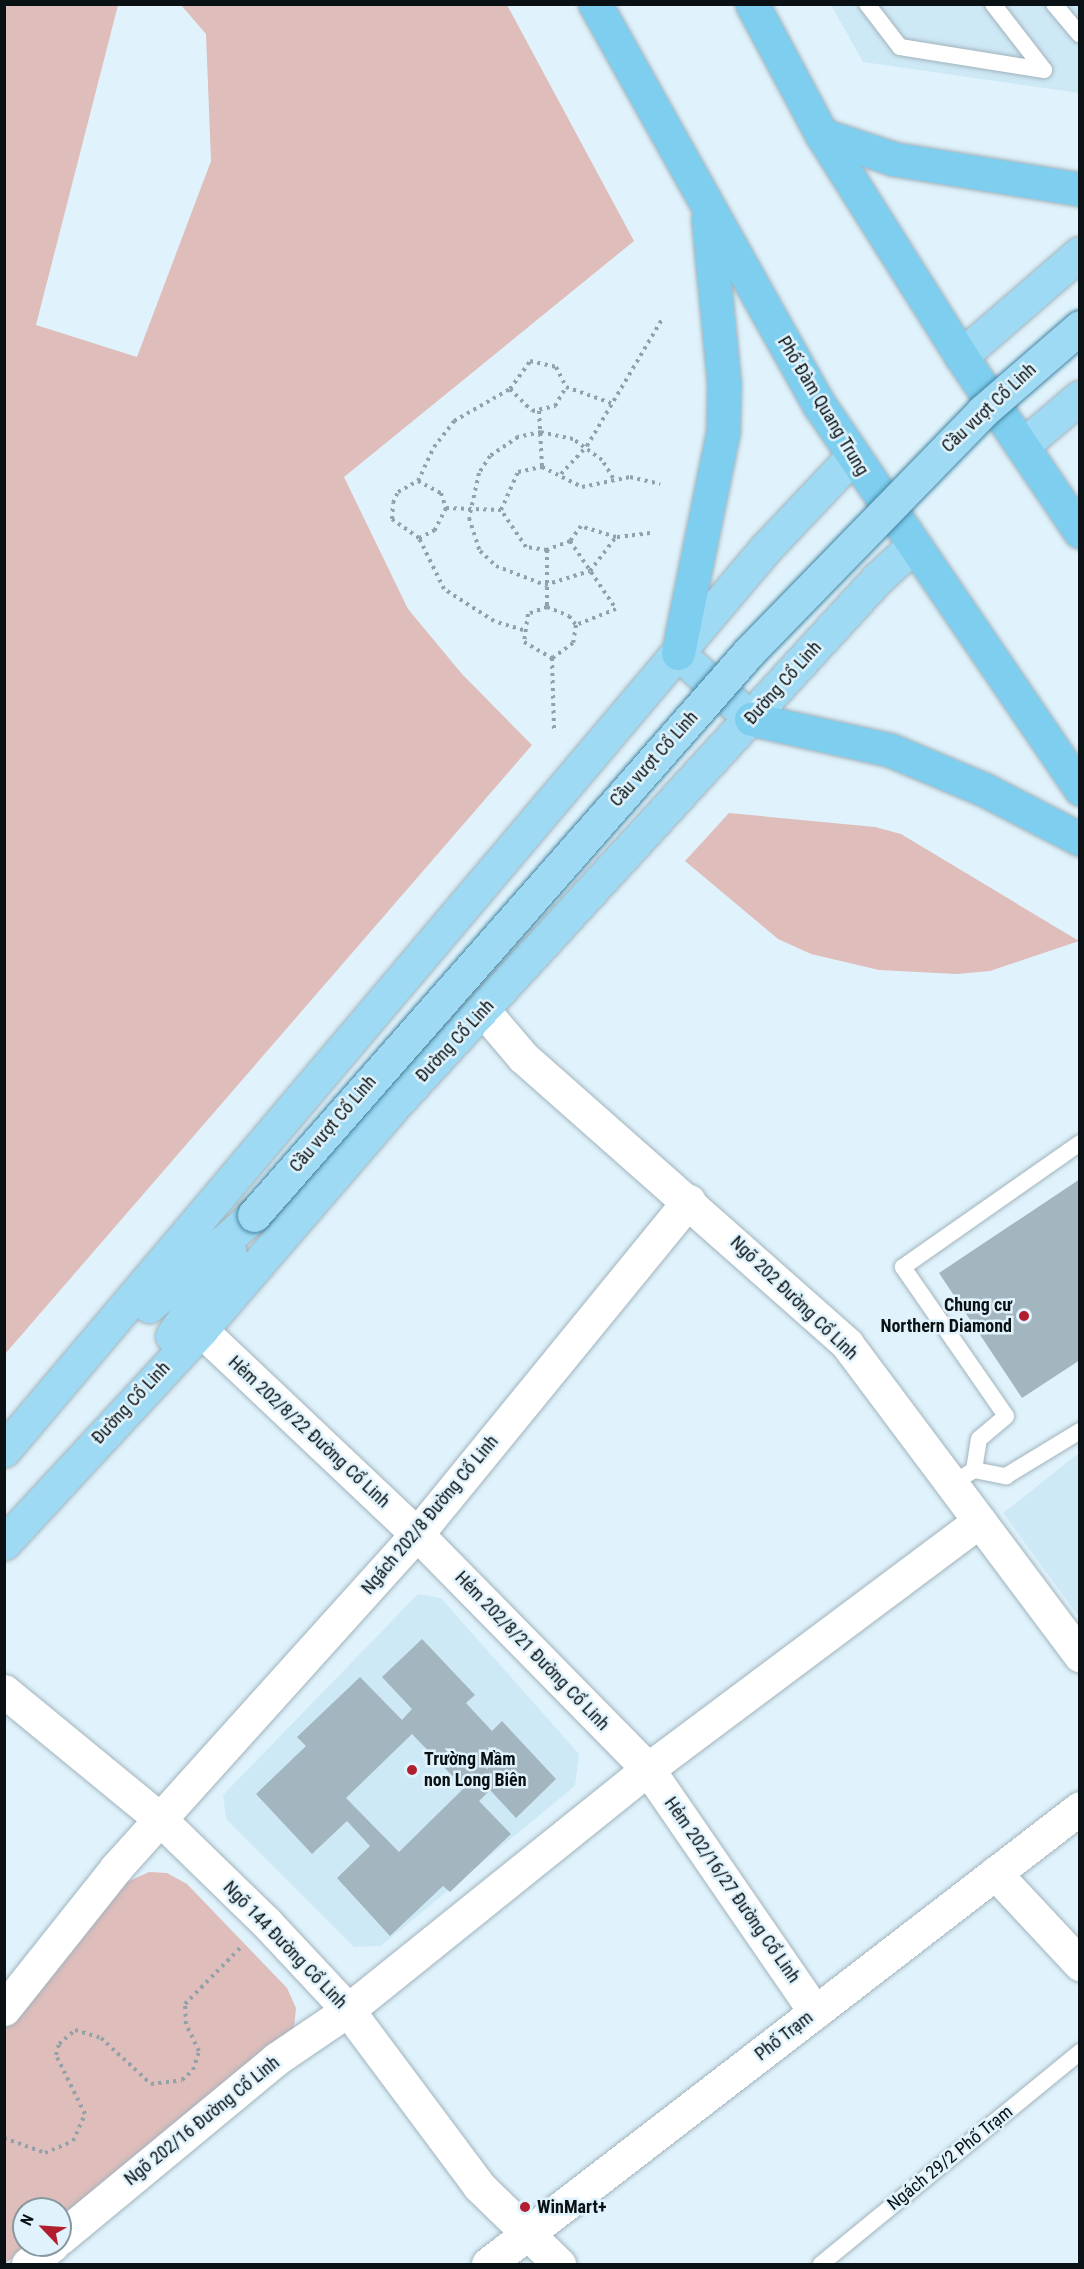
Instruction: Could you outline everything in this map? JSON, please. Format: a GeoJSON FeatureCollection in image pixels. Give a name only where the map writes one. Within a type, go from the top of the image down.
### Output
{"type":"FeatureCollection","features":[{"type":"Feature","properties":{"kind":"highway","name":"Phố Đàm Quang Trung"},"geometry":{"type":"LineString","coordinates":[[596,4],[707,208],[852,457],[1080,789]]}},
{"type":"Feature","properties":{"kind":"highway"},"geometry":{"type":"LineString","coordinates":[[752,4],[822,135],[961,356],[1080,532]]}},
{"type":"Feature","properties":{"kind":"highway"},"geometry":{"type":"LineString","coordinates":[[822,135],[894,159],[1080,189]]}},
{"type":"Feature","properties":{"kind":"highway"},"geometry":{"type":"LineString","coordinates":[[678,653],[723,431],[724,384],[707,208]]}},
{"type":"Feature","properties":{"kind":"highway"},"geometry":{"type":"LineString","coordinates":[[751,719],[890,750],[983,789],[1080,839]]}},
{"type":"Feature","properties":{"kind":"main road"},"geometry":{"type":"LineString","coordinates":[[961,356],[1080,253]]}},
{"type":"Feature","properties":{"kind":"main road","name":"Cầu vượt Cổ Linh"},"geometry":{"type":"LineString","coordinates":[[117,1417],[254,1215],[748,653],[974,419],[1080,327]]}},
{"type":"Feature","properties":{"kind":"main road"},"geometry":{"type":"LineString","coordinates":[[1022,446],[1080,397]]}},
{"type":"Feature","properties":{"kind":"main road"},"geometry":{"type":"LineString","coordinates":[[4,1450],[766,548],[852,457]]}},
{"type":"Feature","properties":{"kind":"main road","name":"Đường Cổ Linh"},"geometry":{"type":"LineString","coordinates":[[4,1543],[117,1417],[201,1330],[390,1110],[877,579],[913,546]]}},
{"type":"Feature","properties":{"kind":"main road"},"geometry":{"type":"LineString","coordinates":[[678,653],[751,719]]}},
{"type":"Feature","properties":{"kind":"main road","name":"Cầu vượt Cổ Linh"},"geometry":{"type":"LineString","coordinates":[[68,1376],[254,1215]]}},
{"type":"Feature","properties":{"kind":"street","name":"Ngõ 202 Đường Cổ Linh"},"geometry":{"type":"LineString","coordinates":[[483,1010],[523,1057],[847,1344],[964,1476],[979,1521],[1080,1656]]}},
{"type":"Feature","properties":{"kind":"street","name":"Ngách 202/8 Đường Cổ Linh"},"geometry":{"type":"LineString","coordinates":[[4,2009],[116,1868],[162,1821],[417,1534],[688,1201]]}},
{"type":"Feature","properties":{"kind":"street","name":"Hẻm 202/8/22 Đường Cổ Linh"},"geometry":{"type":"LineString","coordinates":[[201,1330],[417,1534]]}},
{"type":"Feature","properties":{"kind":"street","name":"Ngõ 202/16 Đường Cổ Linh"},"geometry":{"type":"LineString","coordinates":[[72,2228],[276,2059],[348,2010],[648,1769],[979,1521]]}},
{"type":"Feature","properties":{"kind":"street","name":"Hẻm 202/8/21 Đường Cổ Linh"},"geometry":{"type":"LineString","coordinates":[[417,1534],[648,1769]]}},
{"type":"Feature","properties":{"kind":"street","name":"Ngõ 144 Đường Cổ Linh"},"geometry":{"type":"LineString","coordinates":[[4,1691],[162,1821],[266,1922],[348,2010],[479,2186],[559,2265]]}},
{"type":"Feature","properties":{"kind":"street","name":"Hẻm 202/16/27 Đường Cổ Linh"},"geometry":{"type":"LineString","coordinates":[[648,1769],[816,2012]]}},
{"type":"Feature","properties":{"kind":"street","name":"Phố Trạm"},"geometry":{"type":"LineString","coordinates":[[488,2265],[1080,1808]]}},
{"type":"Feature","properties":{"kind":"street"},"geometry":{"type":"LineString","coordinates":[[995,1874],[1080,1964]]}},
{"type":"Feature","properties":{"kind":"lane"},"geometry":{"type":"LineString","coordinates":[[867,4],[900,47],[1044,70],[993,4]]}},
{"type":"Feature","properties":{"kind":"lane"},"geometry":{"type":"LineString","coordinates":[[1054,4],[1080,35]]}},
{"type":"Feature","properties":{"kind":"lane"},"geometry":{"type":"LineString","coordinates":[[1080,1143],[903,1267],[1006,1416],[979,1439],[964,1476],[1006,1476],[1080,1431]]}},
{"type":"Feature","properties":{"kind":"lane","name":"Ngách 29/2 Phố Trạm"},"geometry":{"type":"LineString","coordinates":[[821,2265],[1080,2052]]}},
{"type":"Feature","properties":{"kind":"path"},"geometry":{"type":"LineString","coordinates":[[561,474],[587,446],[662,319]]}},
{"type":"Feature","properties":{"kind":"path"},"geometry":{"type":"LineString","coordinates":[[523,630],[494,621],[444,589],[420,538],[392,519],[398,492],[418,481],[434,447],[454,421],[510,389],[530,361],[556,367],[566,387],[611,403]]}},
{"type":"Feature","properties":{"kind":"path"},"geometry":{"type":"LineString","coordinates":[[510,389],[520,404],[539,411],[555,406],[566,387]]}},
{"type":"Feature","properties":{"kind":"path"},"geometry":{"type":"LineString","coordinates":[[539,411],[543,467]]}},
{"type":"Feature","properties":{"kind":"path"},"geometry":{"type":"LineString","coordinates":[[613,478],[587,446],[559,434],[541,432],[518,436],[490,456],[478,473],[470,510],[480,551],[520,579],[545,585],[590,571],[616,537]]}},
{"type":"Feature","properties":{"kind":"path"},"geometry":{"type":"LineString","coordinates":[[501,510],[518,472],[543,467],[561,474],[582,487],[613,478],[660,484]]}},
{"type":"Feature","properties":{"kind":"path"},"geometry":{"type":"LineString","coordinates":[[418,481],[441,493],[446,508],[435,530],[420,538]]}},
{"type":"Feature","properties":{"kind":"path"},"geometry":{"type":"LineString","coordinates":[[446,508],[501,510]]}},
{"type":"Feature","properties":{"kind":"path"},"geometry":{"type":"LineString","coordinates":[[501,510],[526,547],[547,550],[570,541],[581,526],[616,537],[650,533]]}},
{"type":"Feature","properties":{"kind":"path"},"geometry":{"type":"LineString","coordinates":[[570,541],[616,609],[576,625]]}},
{"type":"Feature","properties":{"kind":"path"},"geometry":{"type":"LineString","coordinates":[[547,550],[545,585],[547,607]]}},
{"type":"Feature","properties":{"kind":"path"},"geometry":{"type":"LineString","coordinates":[[547,607],[569,616],[576,625],[573,643],[552,658],[524,642],[523,630],[528,614],[547,607]]}},
{"type":"Feature","properties":{"kind":"path"},"geometry":{"type":"LineString","coordinates":[[552,658],[554,730]]}},
{"type":"Feature","properties":{"kind":"path"},"geometry":{"type":"LineString","coordinates":[[4,2138],[45,2153],[73,2141],[85,2114],[56,2055],[59,2044],[75,2030],[101,2038],[151,2084],[182,2080],[193,2070],[199,2051],[186,2024],[185,2004],[266,1922]]}},
{"type":"Feature","properties":{"kind":"shaded area"},"geometry":{"type":"Polygon","coordinates":[[[5,4],[118,5],[36,325],[137,357],[211,161],[206,34],[181,5],[507,5],[634,241],[344,477],[408,609],[462,674],[532,745],[5,1354],[5,4]]]}},
{"type":"Feature","properties":{"kind":"shaded area"},"geometry":{"type":"Polygon","coordinates":[[[831,5],[1079,5],[1079,93],[863,62],[831,5]]]}},
{"type":"Feature","properties":{"kind":"shaded area"},"geometry":{"type":"Polygon","coordinates":[[[729,813],[875,827],[901,834],[1079,941],[990,971],[957,974],[879,970],[811,954],[778,939],[685,861],[729,813]]]}},
{"type":"Feature","properties":{"kind":"shaded area"},"geometry":{"type":"Polygon","coordinates":[[[1079,1453],[1079,1617],[1003,1513],[1079,1453]]]}},
{"type":"Feature","properties":{"kind":"shaded area","name":"Trường Mầm non Long Biên"},"geometry":{"type":"Polygon","coordinates":[[[418,1594],[441,1598],[579,1754],[575,1786],[381,1946],[354,1947],[226,1819],[223,1795],[418,1594]]]}},
{"type":"Feature","properties":{"kind":"shaded area"},"geometry":{"type":"Polygon","coordinates":[[[149,1872],[167,1873],[187,1884],[287,1988],[296,2008],[294,2028],[72,2212],[72,2197],[12,2197],[12,2257],[14,2257],[4,2264],[4,2027],[116,1887],[149,1872]]]}},
{"type":"Feature","properties":{"kind":"building","name":"Chung cư Northern Diamond"},"geometry":{"type":"Polygon","coordinates":[[[1080,1179],[1080,1360],[1022,1398],[939,1273],[1080,1179]]]}},
{"type":"Feature","properties":{"kind":"building"},"geometry":{"type":"Polygon","coordinates":[[[422,1639],[475,1695],[466,1703],[492,1731],[502,1721],[556,1779],[516,1818],[490,1790],[479,1801],[511,1834],[450,1892],[443,1886],[390,1936],[337,1878],[370,1846],[347,1821],[312,1854],[256,1794],[306,1746],[297,1737],[360,1677],[402,1720],[412,1709],[382,1677],[422,1639]],[[412,1734],[346,1798],[399,1852],[464,1788],[412,1734]]]}},
{"type":"Feature","properties":{"kind":"place","name":"Chung cư Northern Diamond"},"geometry":{"type":"Point","coordinates":[1024,1316]}},
{"type":"Feature","properties":{"kind":"place","name":"Trường Mầm non Long Biên"},"geometry":{"type":"Point","coordinates":[412,1770]}},
{"type":"Feature","properties":{"kind":"place","name":"WinMart+"},"geometry":{"type":"Point","coordinates":[525,2207]}}]}
